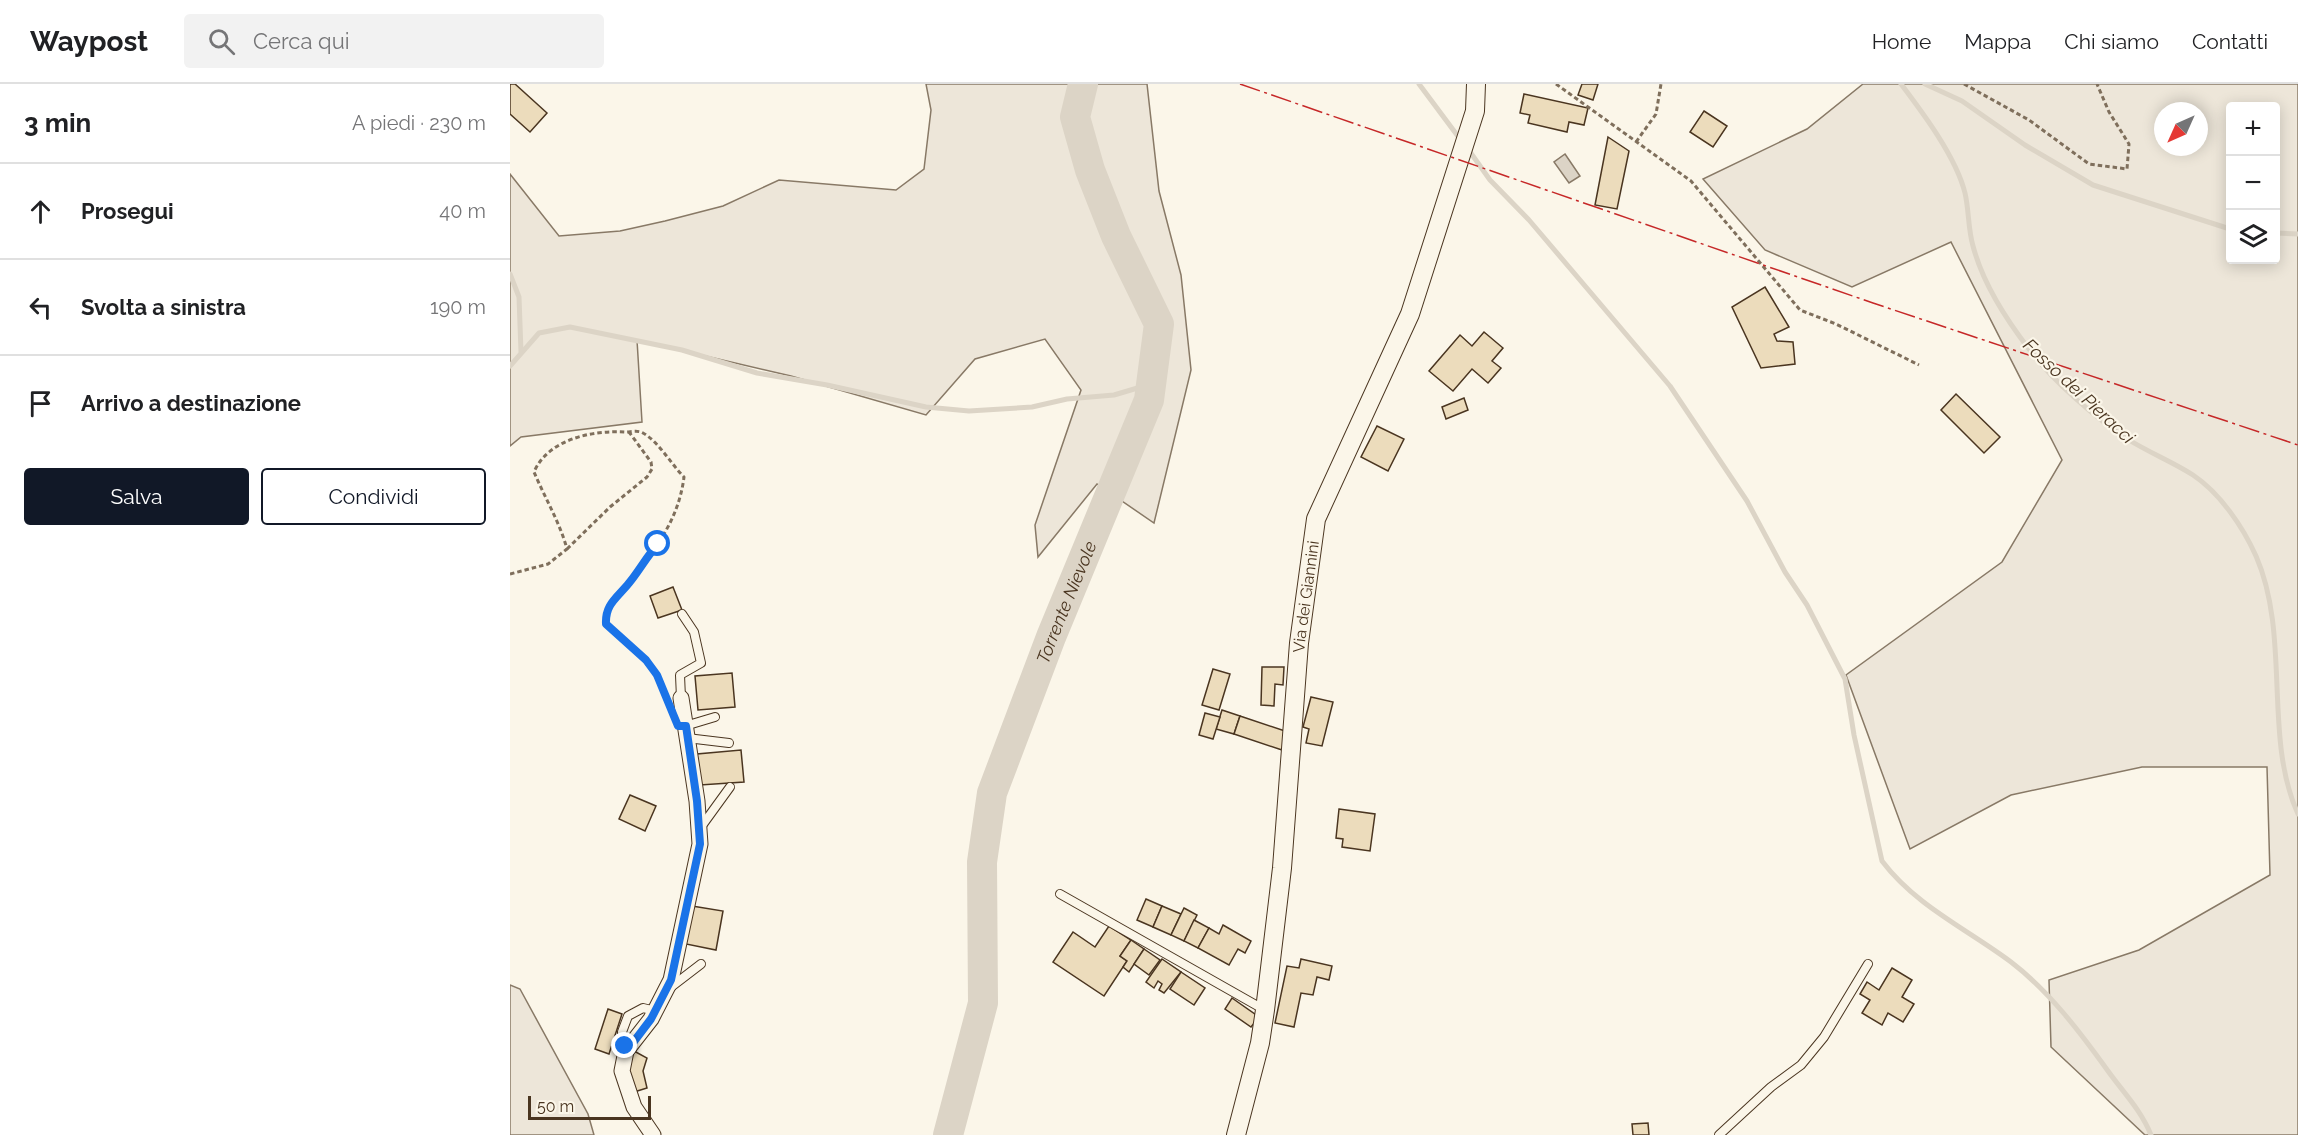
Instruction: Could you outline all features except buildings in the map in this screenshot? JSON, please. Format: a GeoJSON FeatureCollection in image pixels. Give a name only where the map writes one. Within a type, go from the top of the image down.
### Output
{"type":"FeatureCollection","features":[{"type":"Feature","properties":{"kind":"street","name":"Via dei Giannini"},"geometry":{"type":"LineString","coordinates":[[1236,1135],[1260,1043],[1265,1010],[1282,868],[1299,643],[1316,519],[1410,314],[1475,111],[1476,84]]}},
{"type":"Feature","properties":{"kind":"street"},"geometry":{"type":"LineString","coordinates":[[652,1135],[634,1107],[624,1080],[623,1058],[656,1011],[671,980],[682,938],[700,844],[700,828],[686,732],[674,699]]}},
{"type":"Feature","properties":{"kind":"lane"},"geometry":{"type":"LineString","coordinates":[[674,699],[680,675],[701,663],[694,632],[682,614]]}},
{"type":"Feature","properties":{"kind":"lane"},"geometry":{"type":"LineString","coordinates":[[686,732],[715,717]]}},
{"type":"Feature","properties":{"kind":"lane"},"geometry":{"type":"LineString","coordinates":[[686,732],[729,743]]}},
{"type":"Feature","properties":{"kind":"lane"},"geometry":{"type":"LineString","coordinates":[[700,828],[730,787]]}},
{"type":"Feature","properties":{"kind":"lane"},"geometry":{"type":"LineString","coordinates":[[1060,894],[1265,1010]]}},
{"type":"Feature","properties":{"kind":"lane"},"geometry":{"type":"LineString","coordinates":[[665,991],[700,964]]}},
{"type":"Feature","properties":{"kind":"lane"},"geometry":{"type":"LineString","coordinates":[[1719,1135],[1771,1087],[1801,1065],[1824,1037],[1868,964]]}},
{"type":"Feature","properties":{"kind":"path"},"geometry":{"type":"LineString","coordinates":[[1556,84],[1691,181],[1800,310],[1836,324],[1919,365]]}},
{"type":"Feature","properties":{"kind":"path"},"geometry":{"type":"LineString","coordinates":[[1636,142],[1656,114],[1662,84]]}},
{"type":"Feature","properties":{"kind":"path"},"geometry":{"type":"LineString","coordinates":[[1964,84],[2029,120],[2089,164],[2127,169],[2128,144],[2109,112],[2097,84]]}},
{"type":"Feature","properties":{"kind":"path"},"geometry":{"type":"LineString","coordinates":[[567,549],[563,532],[550,512],[534,472],[539,461],[548,453],[581,435],[600,431],[640,431],[655,442],[684,477],[682,495],[658,544],[642,562],[629,583],[613,599],[605,613],[606,624],[646,660],[674,699]]}},
{"type":"Feature","properties":{"kind":"path"},"geometry":{"type":"LineString","coordinates":[[510,574],[548,564],[647,477],[652,469],[651,462],[629,432]]}},
{"type":"Feature","properties":{"kind":"shaded area"},"geometry":{"type":"Polygon","coordinates":[[[926,84],[1147,84],[1159,191],[1181,275],[1191,370],[1154,523],[1097,484],[1038,557],[1035,525],[1081,390],[1045,339],[975,359],[926,415],[791,376],[637,340],[642,422],[521,437],[510,446],[510,174],[559,236],[620,231],[665,221],[723,206],[779,180],[896,190],[924,169],[931,110],[926,84]]]}},
{"type":"Feature","properties":{"kind":"shaded area"},"geometry":{"type":"Polygon","coordinates":[[[1863,84],[2298,84],[2298,1135],[2145,1135],[2051,1047],[2049,980],[2139,950],[2270,875],[2267,767],[2142,767],[2011,795],[1910,849],[1846,675],[2002,562],[2062,460],[1951,242],[1852,287],[1765,250],[1703,179],[1807,129],[1863,84]]]}},
{"type":"Feature","properties":{"kind":"shaded area"},"geometry":{"type":"Polygon","coordinates":[[[1565,154],[1580,176],[1569,183],[1554,162],[1565,154]]]}},
{"type":"Feature","properties":{"kind":"shaded area"},"geometry":{"type":"Polygon","coordinates":[[[510,985],[520,989],[588,1114],[594,1135],[510,1135],[510,985]]]}},
{"type":"Feature","properties":{"kind":"waterway","name":"Torrente Nievole"},"geometry":{"type":"LineString","coordinates":[[948,1135],[983,1003],[982,862],[992,793],[1051,637],[1149,400],[1159,324],[1116,236],[1090,170],[1075,117],[1083,84]]}},
{"type":"Feature","properties":{"kind":"waterway"},"geometry":{"type":"LineString","coordinates":[[1419,84],[1460,139]]}},
{"type":"Feature","properties":{"kind":"waterway","name":"Fosso dei Pieracci"},"geometry":{"type":"LineString","coordinates":[[1901,84],[1947,150],[1965,193],[1971,240],[1977,260],[2003,313],[2029,349],[2062,386],[2103,421],[2129,440],[2203,482],[2230,511],[2251,545],[2266,587],[2272,619],[2282,753],[2288,784],[2298,814]]}},
{"type":"Feature","properties":{"kind":"waterway"},"geometry":{"type":"LineString","coordinates":[[1925,84],[1962,101],[2025,145],[2093,185],[2226,228]]}},
{"type":"Feature","properties":{"kind":"waterway"},"geometry":{"type":"LineString","coordinates":[[1468,149],[1490,180],[1529,220],[1670,386],[1747,501],[1785,572],[1807,605],[1845,679],[1854,735],[1882,861],[1910,891],[1926,904],[2011,962],[2038,986],[2063,1013],[2137,1109],[2151,1135]]}},
{"type":"Feature","properties":{"kind":"waterway"},"geometry":{"type":"LineString","coordinates":[[2280,233],[2298,234]]}},
{"type":"Feature","properties":{"kind":"waterway"},"geometry":{"type":"LineString","coordinates":[[510,274],[519,297],[521,352]]}},
{"type":"Feature","properties":{"kind":"waterway"},"geometry":{"type":"LineString","coordinates":[[510,366],[539,333],[570,327],[682,350],[757,373],[827,385],[926,407],[969,411],[1032,407],[1067,399],[1114,395],[1151,384]]}},
{"type":"Feature","properties":{"kind":"power"},"geometry":{"type":"LineString","coordinates":[[1240,84],[1873,303],[2298,445]]}},
{"type":"Feature","properties":{"kind":"route"},"geometry":{"type":"LineString","coordinates":[[625,1046],[629,1048],[651,1019],[671,980],[690,901],[700,844],[697,801],[686,726],[682,728],[678,726],[657,675],[646,660],[606,624],[605,613],[613,599],[629,583],[642,562],[658,544]]}}]}
